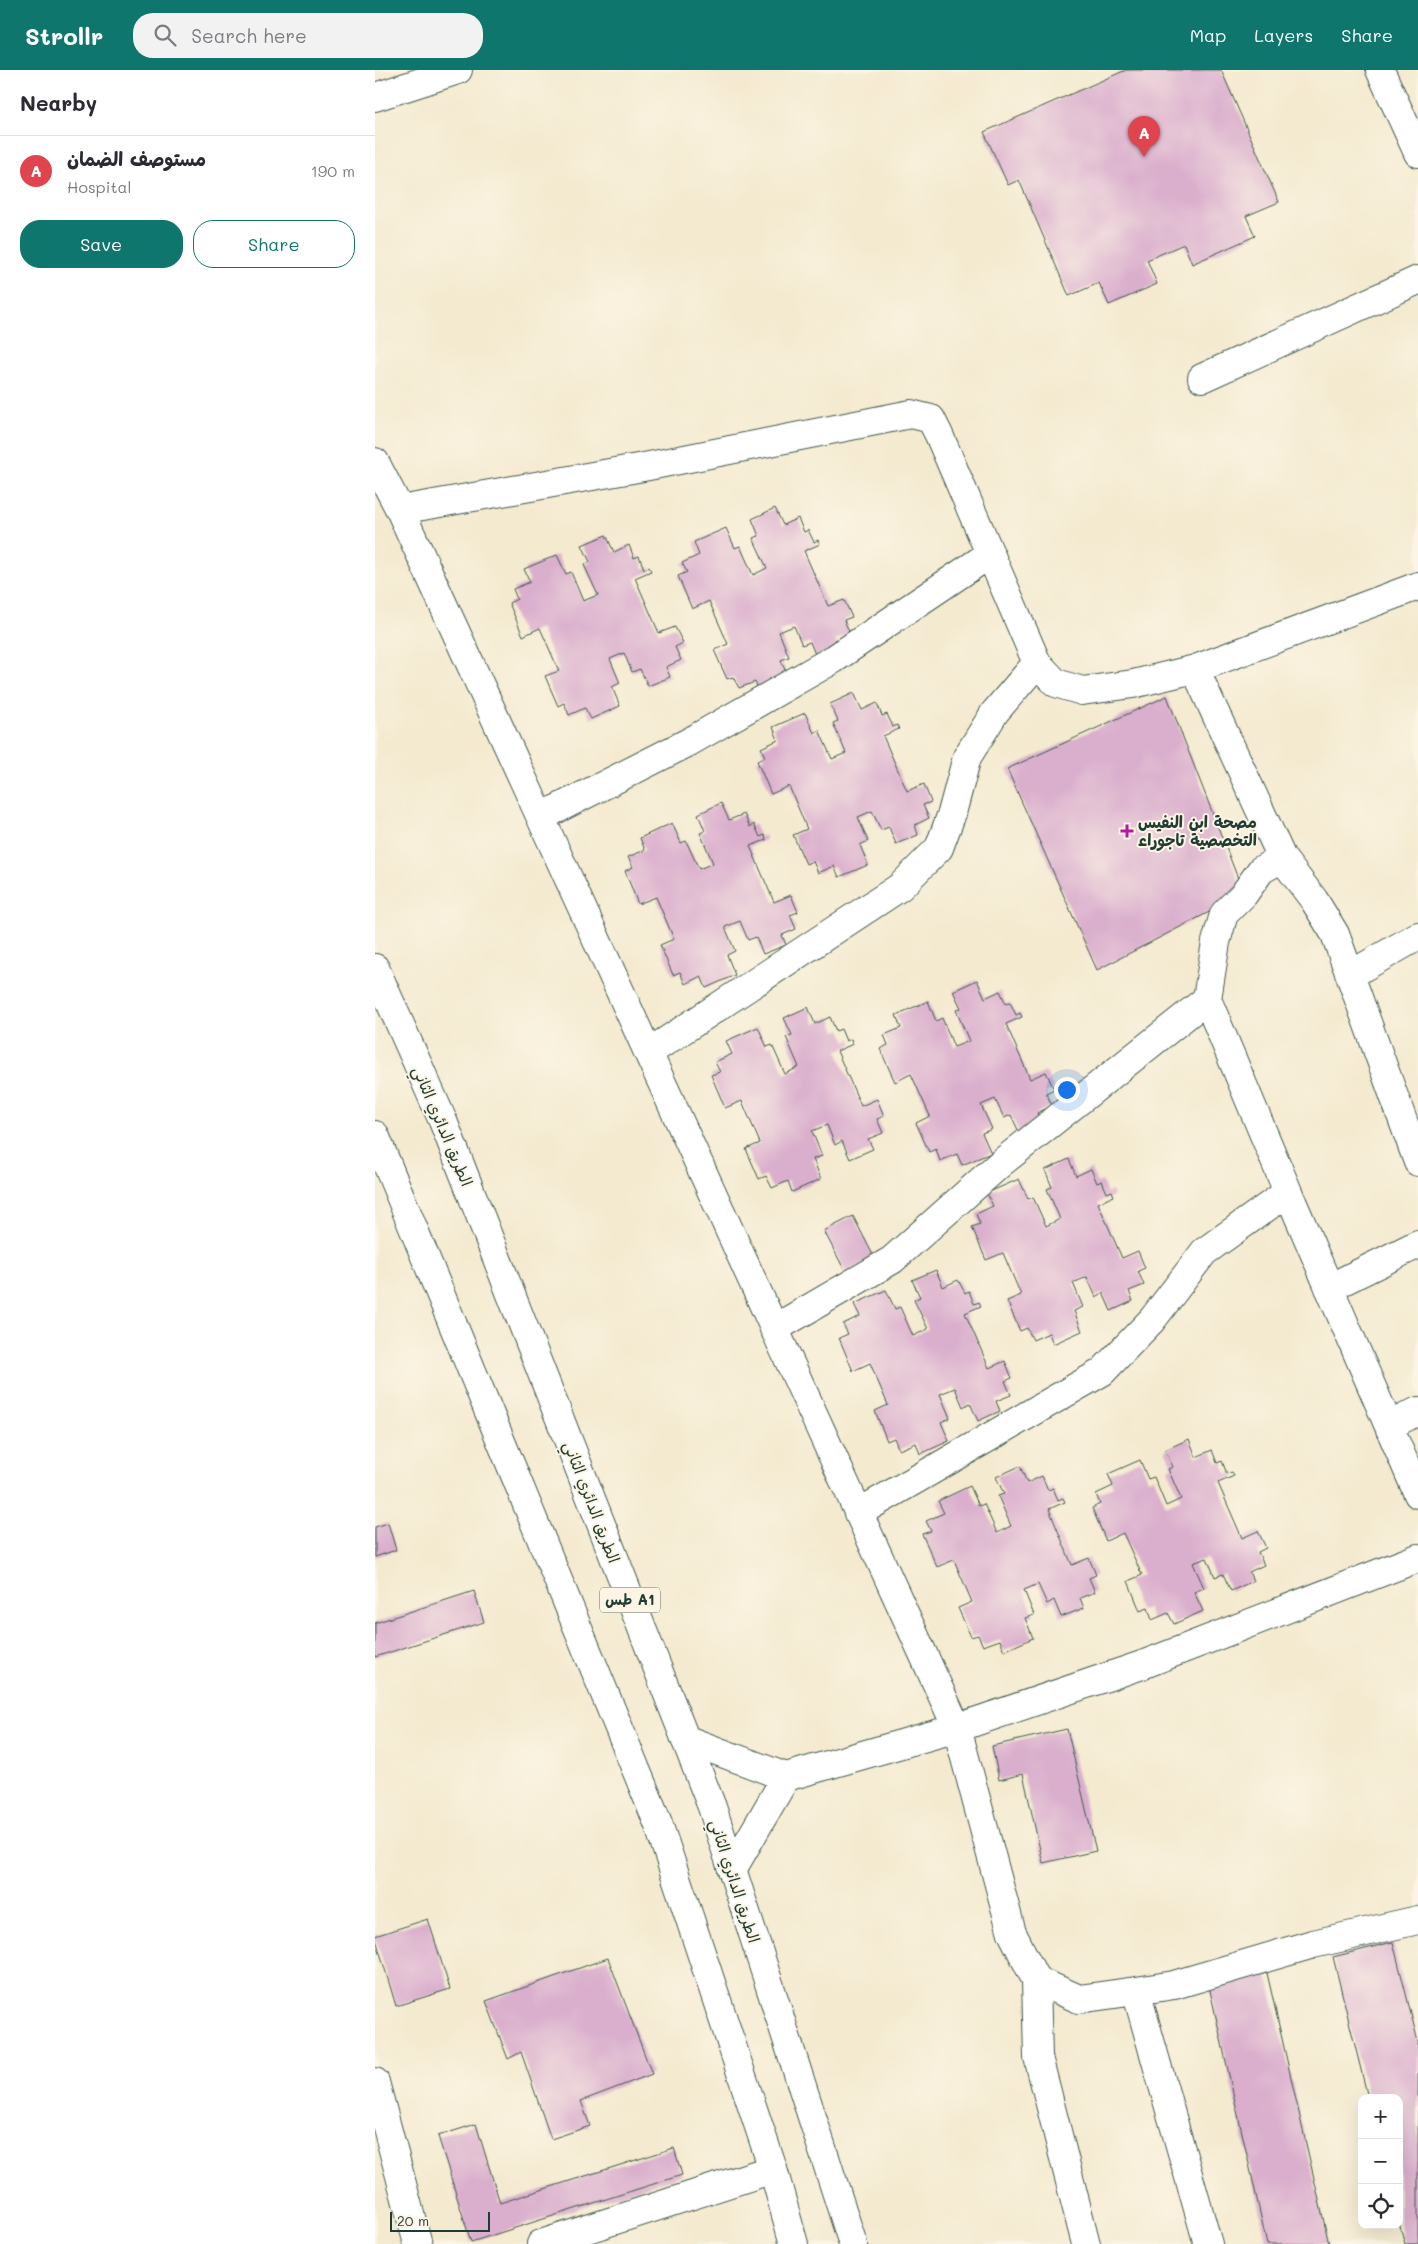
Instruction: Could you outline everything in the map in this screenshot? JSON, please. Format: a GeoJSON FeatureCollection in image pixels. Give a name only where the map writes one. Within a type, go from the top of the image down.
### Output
{"type":"FeatureCollection","features":[{"type":"Feature","properties":{"kind":"main road"},"geometry":{"type":"LineString","coordinates":[[375,97],[458,70]]}},
{"type":"Feature","properties":{"kind":"main road"},"geometry":{"type":"LineString","coordinates":[[1380,70],[1418,153]]}},
{"type":"Feature","properties":{"kind":"main road"},"geometry":{"type":"LineString","coordinates":[[1202,378],[1418,280]]}},
{"type":"Feature","properties":{"kind":"main road"},"geometry":{"type":"LineString","coordinates":[[400,510],[649,466],[911,414],[931,419],[1037,664],[1056,683],[1082,691],[1133,684],[1195,669],[1418,586]]}},
{"type":"Feature","properties":{"kind":"main road"},"geometry":{"type":"LineString","coordinates":[[375,462],[400,510],[957,1728],[1012,1933],[1036,1980],[1038,2057],[1086,2244]]}},
{"type":"Feature","properties":{"kind":"main road"},"geometry":{"type":"LineString","coordinates":[[541,817],[689,742],[834,659],[990,554]]}},
{"type":"Feature","properties":{"kind":"main road"},"geometry":{"type":"LineString","coordinates":[[648,1053],[900,887],[939,848],[952,813],[967,756],[995,712],[1037,664]]}},
{"type":"Feature","properties":{"kind":"main road"},"geometry":{"type":"LineString","coordinates":[[1195,669],[1282,858],[1314,900],[1335,934],[1418,1162]]}},
{"type":"Feature","properties":{"kind":"main road"},"geometry":{"type":"LineString","coordinates":[[1282,858],[1261,870],[1244,894],[1224,914],[1216,942],[1207,999],[1418,1494]]}},
{"type":"Feature","properties":{"kind":"main road"},"geometry":{"type":"LineString","coordinates":[[1350,975],[1418,936]]}},
{"type":"Feature","properties":{"kind":"main road","name":"الطريق الدائري الثاني"},"geometry":{"type":"LineString","coordinates":[[375,968],[443,1121],[711,1807],[853,2244]]}},
{"type":"Feature","properties":{"kind":"main road"},"geometry":{"type":"LineString","coordinates":[[774,1330],[892,1260],[1001,1163],[1207,999]]}},
{"type":"Feature","properties":{"kind":"main road"},"geometry":{"type":"LineString","coordinates":[[377,1144],[658,1822],[773,2169],[794,2244]]}},
{"type":"Feature","properties":{"kind":"main road"},"geometry":{"type":"LineString","coordinates":[[858,1513],[1102,1372],[1152,1320],[1204,1252],[1288,1192]]}},
{"type":"Feature","properties":{"kind":"main road"},"geometry":{"type":"LineString","coordinates":[[1329,1288],[1418,1244]]}},
{"type":"Feature","properties":{"kind":"main road"},"geometry":{"type":"LineString","coordinates":[[1389,1426],[1418,1411]]}},
{"type":"Feature","properties":{"kind":"main road"},"geometry":{"type":"LineString","coordinates":[[685,1739],[786,1777],[957,1728],[1142,1665],[1418,1558]]}},
{"type":"Feature","properties":{"kind":"main road"},"geometry":{"type":"LineString","coordinates":[[732,1870],[786,1777]]}},
{"type":"Feature","properties":{"kind":"main road"},"geometry":{"type":"LineString","coordinates":[[1036,1980],[1079,2000],[1174,1985],[1313,1944],[1418,1920]]}},
{"type":"Feature","properties":{"kind":"main road"},"geometry":{"type":"LineString","coordinates":[[1136,1991],[1208,2244]]}},
{"type":"Feature","properties":{"kind":"main road"},"geometry":{"type":"LineString","coordinates":[[375,2082],[385,2162],[418,2244]]}},
{"type":"Feature","properties":{"kind":"main road"},"geometry":{"type":"LineString","coordinates":[[541,2244],[773,2169]]}},
{"type":"Feature","properties":{"kind":"building"},"geometry":{"type":"Polygon","coordinates":[[[1126,70],[1221,70],[1279,202],[1246,216],[1255,236],[1192,264],[1184,244],[1147,260],[1157,284],[1109,305],[1099,283],[1069,296],[1019,180],[1008,185],[984,132],[1126,70]]]}},
{"type":"Feature","properties":{"kind":"building"},"geometry":{"type":"Polygon","coordinates":[[[775,508],[783,525],[798,518],[804,532],[808,530],[814,542],[818,540],[820,544],[804,551],[828,606],[844,600],[852,617],[844,620],[850,634],[835,640],[840,650],[817,659],[810,642],[802,645],[794,626],[779,632],[789,657],[781,660],[789,680],[760,693],[755,682],[739,688],[733,677],[727,679],[714,650],[728,644],[709,601],[692,609],[678,576],[687,572],[682,563],[699,555],[694,542],[726,528],[735,548],[740,546],[753,575],[767,568],[753,538],[759,536],[752,519],[775,508]]]}},
{"type":"Feature","properties":{"kind":"building"},"geometry":{"type":"Polygon","coordinates":[[[606,535],[614,552],[629,545],[634,558],[639,556],[644,569],[649,567],[651,571],[635,578],[659,633],[675,627],[683,643],[675,647],[681,660],[666,667],[670,677],[648,686],[640,669],[632,672],[624,653],[610,659],[620,683],[612,687],[620,706],[591,719],[585,708],[569,715],[564,703],[558,706],[545,676],[559,671],[540,628],[523,636],[509,603],[517,599],[513,589],[530,582],[524,569],[557,555],[566,574],[571,572],[583,601],[598,595],[584,565],[590,562],[582,545],[606,535]]]}},
{"type":"Feature","properties":{"kind":"building"},"geometry":{"type":"Polygon","coordinates":[[[854,693],[862,710],[877,703],[882,716],[887,714],[893,727],[897,725],[899,729],[883,736],[907,791],[924,784],[931,802],[923,805],[929,818],[915,825],[918,835],[896,844],[889,827],[881,830],[872,811],[858,817],[868,841],[860,845],[868,865],[839,877],[834,866],[818,873],[813,861],[806,864],[793,835],[807,829],[789,786],[771,794],[757,761],[765,757],[761,748],[778,740],[773,727],[805,713],[814,733],[819,730],[832,759],[846,753],[833,723],[838,721],[830,704],[854,693]]]}},
{"type":"Feature","properties":{"kind":"building","name":"مصحة ابن النفيس التخصصية تاجوراء"},"geometry":{"type":"Polygon","coordinates":[[[1167,696],[1244,894],[1097,970],[1007,769],[1167,696]]]}},
{"type":"Feature","properties":{"kind":"building"},"geometry":{"type":"Polygon","coordinates":[[[721,803],[729,820],[744,814],[750,827],[754,824],[760,837],[765,835],[766,840],[750,846],[774,902],[791,895],[798,912],[790,915],[796,929],[782,935],[786,945],[763,954],[756,937],[748,940],[740,921],[725,927],[735,951],[727,955],[735,975],[706,988],[701,976],[685,984],[680,972],[673,975],[660,945],[674,939],[656,897],[638,904],[625,871],[633,867],[628,857],[645,850],[640,838],[672,823],[681,843],[686,841],[699,869],[713,863],[700,833],[705,831],[698,814],[721,803]]]}},
{"type":"Feature","properties":{"kind":"building"},"geometry":{"type":"Polygon","coordinates":[[[977,980],[985,998],[1000,991],[1006,1004],[1010,1002],[1016,1015],[1020,1013],[1022,1017],[1006,1024],[1030,1079],[1046,1072],[1054,1089],[1046,1093],[1052,1106],[1037,1113],[1041,1122],[1019,1132],[1011,1115],[1004,1118],[995,1099],[981,1105],[992,1129],[982,1133],[991,1153],[962,1165],[957,1154],[940,1161],[936,1149],[929,1152],[916,1123],[930,1116],[911,1074],[895,1082],[880,1049],[888,1045],[884,1035],[901,1028],[896,1015],[928,1001],[936,1021],[942,1018],[954,1047],[969,1041],[956,1010],[961,1008],[953,991],[977,980]]]}},
{"type":"Feature","properties":{"kind":"building"},"geometry":{"type":"Polygon","coordinates":[[[808,1007],[815,1024],[830,1017],[836,1031],[841,1029],[846,1041],[851,1039],[853,1044],[837,1051],[861,1106],[877,1099],[884,1116],[877,1119],[883,1133],[868,1139],[873,1149],[850,1159],[842,1141],[835,1145],[827,1125],[812,1131],[822,1156],[813,1159],[821,1179],[792,1192],[788,1181],[772,1188],[766,1176],[759,1179],[746,1149],[760,1143],[742,1101],[725,1108],[711,1075],[720,1072],[715,1062],[732,1054],[726,1041],[758,1027],[767,1047],[772,1045],[785,1074],[799,1067],[786,1037],[792,1035],[784,1018],[808,1007]]]}},
{"type":"Feature","properties":{"kind":"building"},"geometry":{"type":"Polygon","coordinates":[[[1069,1159],[1076,1176],[1091,1169],[1097,1183],[1102,1181],[1107,1193],[1112,1191],[1114,1196],[1098,1203],[1122,1258],[1138,1251],[1145,1268],[1138,1271],[1144,1285],[1129,1291],[1133,1301],[1111,1311],[1103,1293],[1096,1297],[1087,1277],[1073,1283],[1083,1307],[1074,1311],[1082,1331],[1053,1344],[1049,1333],[1033,1340],[1027,1328],[1020,1331],[1007,1301],[1021,1295],[1003,1253],[986,1260],[972,1227],[980,1224],[976,1214],[993,1206],[987,1193],[1019,1179],[1028,1199],[1033,1197],[1046,1226],[1060,1219],[1047,1189],[1052,1187],[1045,1170],[1069,1159]]]}},
{"type":"Feature","properties":{"kind":"building"},"geometry":{"type":"Polygon","coordinates":[[[853,1216],[874,1257],[846,1273],[824,1231],[853,1216]]]}},
{"type":"Feature","properties":{"kind":"building"},"geometry":{"type":"Polygon","coordinates":[[[936,1270],[943,1287],[958,1280],[965,1293],[969,1291],[974,1304],[979,1302],[981,1306],[965,1313],[989,1368],[1005,1361],[1012,1378],[1005,1381],[1011,1395],[996,1401],[1000,1411],[978,1421],[970,1403],[963,1407],[955,1388],[940,1394],[950,1418],[941,1422],[949,1441],[920,1454],[916,1443],[899,1450],[894,1438],[887,1441],[875,1411],[888,1405],[870,1363],[853,1371],[839,1338],[848,1334],[843,1324],[860,1316],[854,1304],[886,1290],[895,1309],[900,1307],[913,1336],[928,1329],[914,1300],[920,1297],[912,1280],[936,1270]]]}},
{"type":"Feature","properties":{"kind":"building"},"geometry":{"type":"Polygon","coordinates":[[[1189,1439],[1196,1457],[1212,1450],[1217,1463],[1222,1461],[1227,1474],[1232,1472],[1234,1476],[1218,1483],[1242,1538],[1258,1531],[1266,1548],[1258,1552],[1264,1565],[1249,1572],[1253,1581],[1231,1591],[1223,1574],[1215,1577],[1207,1558],[1193,1563],[1204,1588],[1194,1592],[1203,1611],[1174,1624],[1168,1613],[1152,1620],[1148,1608],[1140,1611],[1128,1581],[1142,1575],[1123,1533],[1106,1541],[1092,1508],[1100,1504],[1096,1494],[1113,1486],[1108,1474],[1140,1460],[1148,1479],[1154,1477],[1166,1506],[1181,1499],[1168,1469],[1173,1467],[1165,1450],[1189,1439]]]}},
{"type":"Feature","properties":{"kind":"building"},"geometry":{"type":"Polygon","coordinates":[[[1020,1466],[1027,1483],[1042,1476],[1048,1490],[1053,1488],[1058,1500],[1063,1498],[1065,1502],[1049,1509],[1072,1565],[1089,1558],[1096,1575],[1089,1578],[1095,1592],[1080,1598],[1084,1608],[1061,1617],[1054,1600],[1047,1604],[1038,1584],[1024,1590],[1034,1615],[1025,1618],[1033,1638],[1004,1651],[1000,1640],[983,1646],[978,1635],[971,1637],[958,1608],[972,1602],[954,1560],[937,1567],[922,1534],[931,1531],[926,1521],[944,1513],[938,1501],[970,1486],[979,1506],[984,1504],[997,1533],[1011,1526],[998,1496],[1004,1494],[996,1477],[1020,1466]]]}},
{"type":"Feature","properties":{"kind":"building"},"geometry":{"type":"Polygon","coordinates":[[[388,1523],[396,1550],[375,1557],[375,1527],[388,1523]]]}},
{"type":"Feature","properties":{"kind":"building"},"geometry":{"type":"Polygon","coordinates":[[[474,1591],[484,1622],[375,1657],[375,1623],[474,1591]]]}},
{"type":"Feature","properties":{"kind":"building"},"geometry":{"type":"Polygon","coordinates":[[[1067,1729],[1096,1851],[1043,1863],[1023,1774],[999,1780],[992,1746],[1067,1729]]]}},
{"type":"Feature","properties":{"kind":"building"},"geometry":{"type":"Polygon","coordinates":[[[428,1919],[450,1989],[396,2006],[375,1936],[428,1919]]]}},
{"type":"Feature","properties":{"kind":"building"},"geometry":{"type":"Polygon","coordinates":[[[1393,1942],[1418,2042],[1418,2244],[1405,2244],[1401,2229],[1403,2229],[1403,2094],[1367,2094],[1333,1957],[1393,1942]]]}},
{"type":"Feature","properties":{"kind":"building"},"geometry":{"type":"Polygon","coordinates":[[[608,1958],[652,2074],[581,2101],[590,2126],[551,2139],[521,2052],[508,2059],[486,2001],[608,1958]]]}},
{"type":"Feature","properties":{"kind":"building"},"geometry":{"type":"Polygon","coordinates":[[[1267,1973],[1329,2244],[1267,2244],[1209,1986],[1267,1973]]]}},
{"type":"Feature","properties":{"kind":"building"},"geometry":{"type":"Polygon","coordinates":[[[476,2124],[500,2203],[674,2148],[682,2175],[471,2242],[438,2136],[476,2124]]]}},
{"type":"Feature","properties":{"kind":"place","name":"مستوصف الضمان"},"geometry":{"type":"Point","coordinates":[1144,157]}},
{"type":"Feature","properties":{"kind":"place","name":"مصحة ابن النفيس التخصصية تاجوراء"},"geometry":{"type":"Point","coordinates":[1127,831]}}]}
